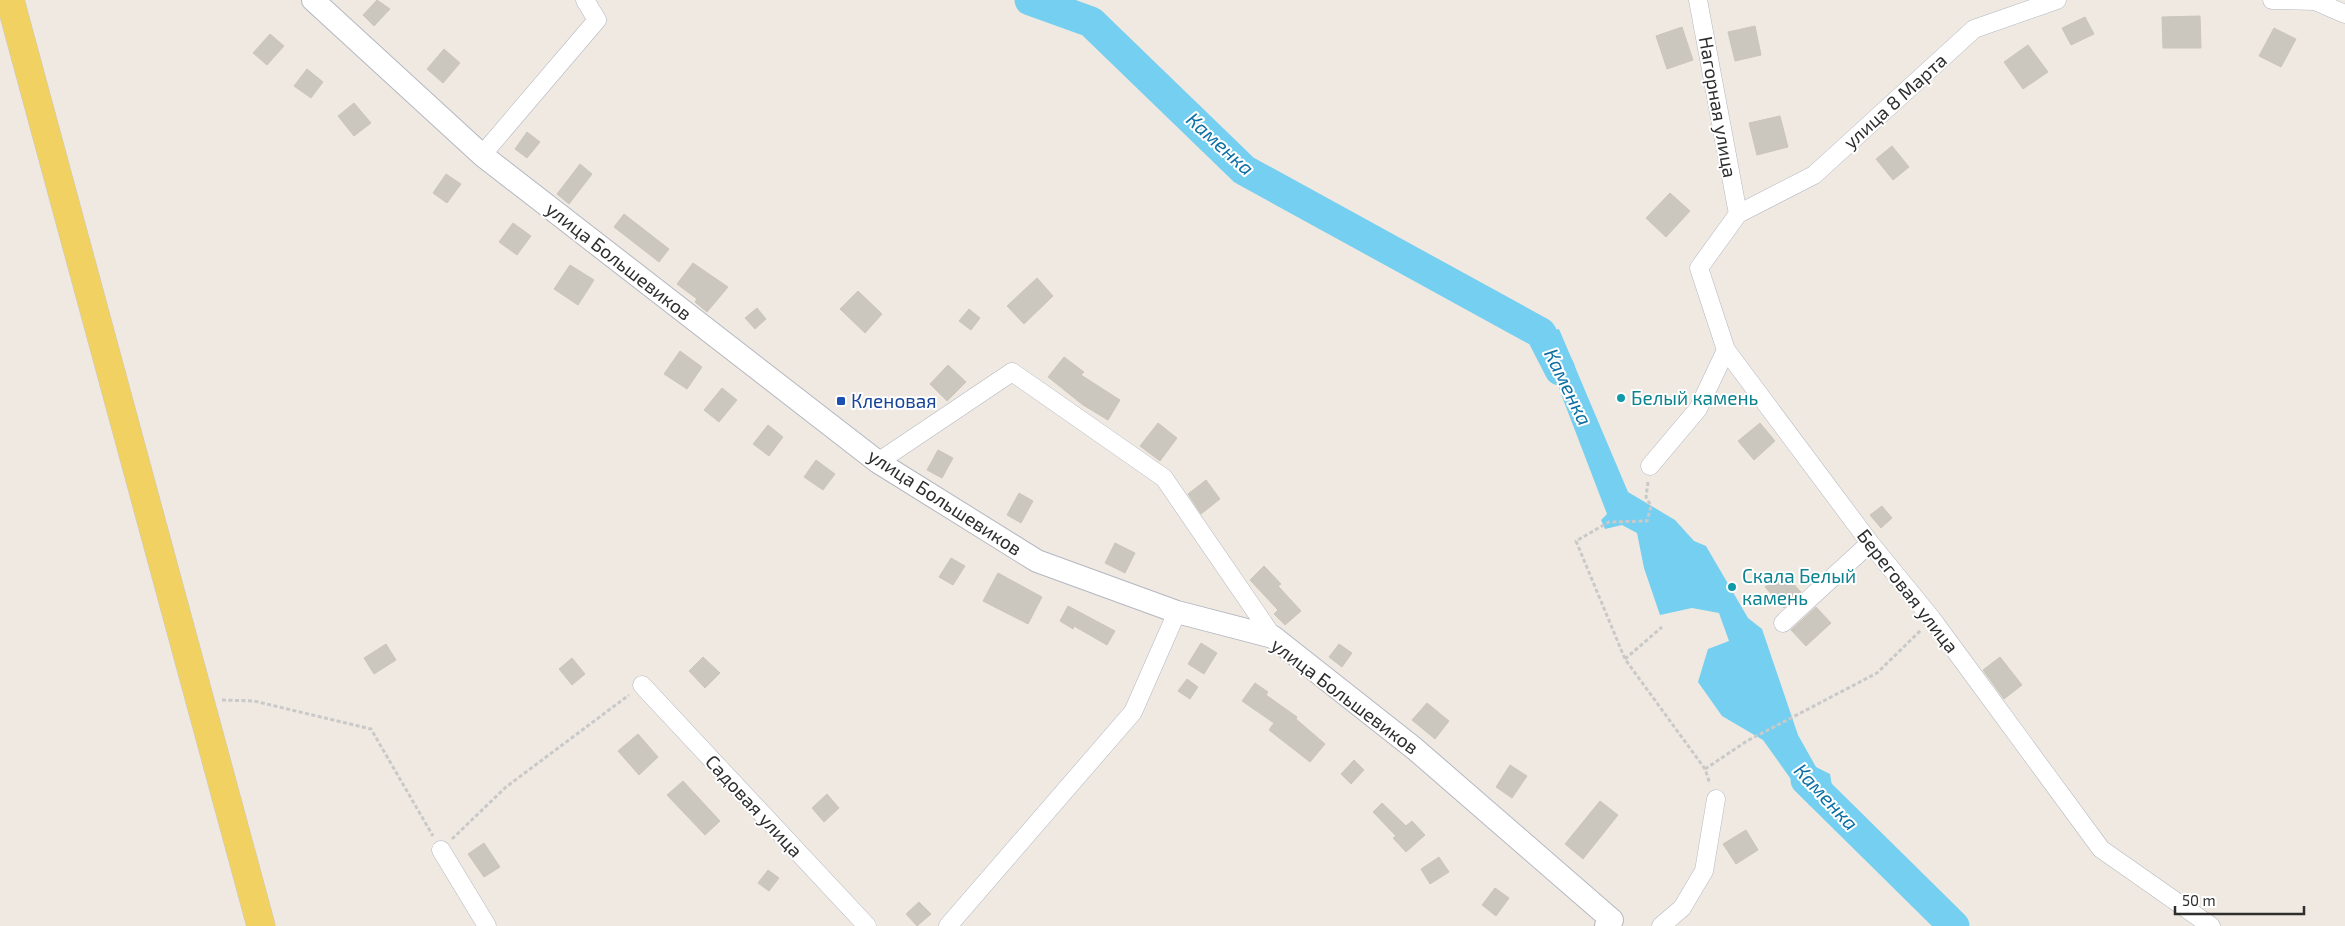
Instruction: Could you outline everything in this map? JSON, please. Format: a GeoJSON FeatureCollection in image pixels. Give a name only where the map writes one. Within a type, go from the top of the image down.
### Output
{"type":"FeatureCollection","features":[{"type":"Feature","properties":{"kind":"main road"},"geometry":{"type":"LineString","coordinates":[[10,0],[261,926]]}},
{"type":"Feature","properties":{"kind":"street","name":"улица Большевиков"},"geometry":{"type":"LineString","coordinates":[[313,0],[482,155],[878,462],[1037,561],[1177,612],[1273,637],[1415,749],[1612,924]]}},
{"type":"Feature","properties":{"kind":"street"},"geometry":{"type":"LineString","coordinates":[[482,155],[597,20],[584,0]]}},
{"type":"Feature","properties":{"kind":"street","name":"Нагорная улица"},"geometry":{"type":"LineString","coordinates":[[1698,0],[1738,214]]}},
{"type":"Feature","properties":{"kind":"street","name":"улица 8 Марта"},"geometry":{"type":"LineString","coordinates":[[1738,214],[1814,175],[1974,29],[2057,0]]}},
{"type":"Feature","properties":{"kind":"street"},"geometry":{"type":"LineString","coordinates":[[2272,0],[2315,1],[2345,14]]}},
{"type":"Feature","properties":{"kind":"street","name":"Береговая улица"},"geometry":{"type":"LineString","coordinates":[[1738,214],[1699,268],[1726,350],[1870,543],[1932,619],[2101,849],[2211,926]]}},
{"type":"Feature","properties":{"kind":"street"},"geometry":{"type":"LineString","coordinates":[[1650,466],[1698,409],[1726,350]]}},
{"type":"Feature","properties":{"kind":"street"},"geometry":{"type":"LineString","coordinates":[[878,462],[1012,372],[1164,478],[1273,637]]}},
{"type":"Feature","properties":{"kind":"street"},"geometry":{"type":"LineString","coordinates":[[1783,623],[1870,543]]}},
{"type":"Feature","properties":{"kind":"street"},"geometry":{"type":"LineString","coordinates":[[948,926],[1133,712],[1177,612]]}},
{"type":"Feature","properties":{"kind":"street","name":"Садовая улица"},"geometry":{"type":"LineString","coordinates":[[642,685],[867,926]]}},
{"type":"Feature","properties":{"kind":"street"},"geometry":{"type":"LineString","coordinates":[[1661,926],[1682,908],[1704,871],[1716,799]]}},
{"type":"Feature","properties":{"kind":"street"},"geometry":{"type":"LineString","coordinates":[[441,850],[486,926]]}},
{"type":"Feature","properties":{"kind":"path"},"geometry":{"type":"LineString","coordinates":[[1646,497],[1651,506],[1647,521],[1609,522],[1576,541],[1625,659],[1704,769],[1716,799]]}},
{"type":"Feature","properties":{"kind":"path"},"geometry":{"type":"LineString","coordinates":[[1704,769],[1747,741],[1877,673],[1932,619]]}},
{"type":"Feature","properties":{"kind":"path"},"geometry":{"type":"LineString","coordinates":[[1625,659],[1662,627]]}},
{"type":"Feature","properties":{"kind":"path"},"geometry":{"type":"LineString","coordinates":[[199,699],[254,701],[371,729],[441,850],[506,787],[642,685]]}},
{"type":"Feature","properties":{"kind":"water"},"geometry":{"type":"Polygon","coordinates":[[[1559,329],[1628,492],[1675,520],[1694,541],[1706,546],[1748,618],[1762,629],[1798,735],[1816,767],[1830,774],[1836,810],[1810,806],[1763,740],[1722,716],[1698,682],[1708,649],[1729,641],[1719,613],[1692,608],[1660,615],[1644,568],[1637,533],[1622,525],[1605,529],[1601,520],[1607,514],[1553,373],[1532,348],[1541,333],[1559,329]]]}},
{"type":"Feature","properties":{"kind":"building"},"geometry":{"type":"Polygon","coordinates":[[[377,0],[390,9],[374,26],[363,15],[377,0]]]}},
{"type":"Feature","properties":{"kind":"building"},"geometry":{"type":"Polygon","coordinates":[[[2200,16],[2201,48],[2163,48],[2162,17],[2200,16]]]}},
{"type":"Feature","properties":{"kind":"building"},"geometry":{"type":"Polygon","coordinates":[[[2085,17],[2094,34],[2071,45],[2062,28],[2085,17]]]}},
{"type":"Feature","properties":{"kind":"building"},"geometry":{"type":"Polygon","coordinates":[[[1755,26],[1761,55],[1735,61],[1728,32],[1755,26]]]}},
{"type":"Feature","properties":{"kind":"building"},"geometry":{"type":"Polygon","coordinates":[[[1682,27],[1693,60],[1667,69],[1656,36],[1682,27]]]}},
{"type":"Feature","properties":{"kind":"building"},"geometry":{"type":"Polygon","coordinates":[[[2274,28],[2296,39],[2281,67],[2259,56],[2274,28]]]}},
{"type":"Feature","properties":{"kind":"building"},"geometry":{"type":"Polygon","coordinates":[[[270,34],[284,46],[267,65],[253,53],[270,34]]]}},
{"type":"Feature","properties":{"kind":"building"},"geometry":{"type":"Polygon","coordinates":[[[2028,45],[2048,72],[2023,89],[2004,62],[2028,45]]]}},
{"type":"Feature","properties":{"kind":"building"},"geometry":{"type":"Polygon","coordinates":[[[444,49],[460,63],[443,83],[427,69],[444,49]]]}},
{"type":"Feature","properties":{"kind":"building"},"geometry":{"type":"Polygon","coordinates":[[[307,69],[323,82],[311,98],[294,86],[307,69]]]}},
{"type":"Feature","properties":{"kind":"building"},"geometry":{"type":"Polygon","coordinates":[[[354,103],[371,123],[354,136],[338,116],[354,103]]]}},
{"type":"Feature","properties":{"kind":"building"},"geometry":{"type":"Polygon","coordinates":[[[1780,116],[1788,147],[1757,155],[1749,123],[1780,116]]]}},
{"type":"Feature","properties":{"kind":"building"},"geometry":{"type":"Polygon","coordinates":[[[527,132],[540,142],[527,158],[515,149],[527,132]]]}},
{"type":"Feature","properties":{"kind":"building"},"geometry":{"type":"Polygon","coordinates":[[[1892,146],[1909,167],[1893,180],[1876,159],[1892,146]]]}},
{"type":"Feature","properties":{"kind":"building"},"geometry":{"type":"Polygon","coordinates":[[[580,164],[592,174],[569,204],[557,194],[580,164]]]}},
{"type":"Feature","properties":{"kind":"building"},"geometry":{"type":"Polygon","coordinates":[[[446,174],[461,184],[447,203],[433,193],[446,174]]]}},
{"type":"Feature","properties":{"kind":"building"},"geometry":{"type":"Polygon","coordinates":[[[1670,193],[1690,211],[1666,237],[1646,218],[1670,193]]]}},
{"type":"Feature","properties":{"kind":"building"},"geometry":{"type":"Polygon","coordinates":[[[624,214],[669,249],[659,262],[614,227],[624,214]]]}},
{"type":"Feature","properties":{"kind":"building"},"geometry":{"type":"Polygon","coordinates":[[[513,223],[531,236],[517,255],[499,242],[513,223]]]}},
{"type":"Feature","properties":{"kind":"building"},"geometry":{"type":"Polygon","coordinates":[[[693,263],[728,287],[707,312],[695,302],[697,299],[677,284],[693,263]]]}},
{"type":"Feature","properties":{"kind":"building"},"geometry":{"type":"Polygon","coordinates":[[[570,265],[594,280],[578,305],[554,289],[570,265]]]}},
{"type":"Feature","properties":{"kind":"building"},"geometry":{"type":"Polygon","coordinates":[[[1037,278],[1053,296],[1024,324],[1007,306],[1037,278]]]}},
{"type":"Feature","properties":{"kind":"building"},"geometry":{"type":"Polygon","coordinates":[[[858,291],[882,314],[865,333],[840,309],[858,291]]]}},
{"type":"Feature","properties":{"kind":"building"},"geometry":{"type":"Polygon","coordinates":[[[757,308],[766,319],[755,329],[745,318],[757,308]]]}},
{"type":"Feature","properties":{"kind":"building"},"geometry":{"type":"Polygon","coordinates":[[[969,309],[980,318],[971,330],[959,321],[969,309]]]}},
{"type":"Feature","properties":{"kind":"building"},"geometry":{"type":"Polygon","coordinates":[[[680,351],[702,367],[687,389],[664,374],[680,351]]]}},
{"type":"Feature","properties":{"kind":"building"},"geometry":{"type":"Polygon","coordinates":[[[1064,357],[1084,372],[1081,375],[1120,400],[1108,420],[1083,405],[1048,377],[1064,357]]]}},
{"type":"Feature","properties":{"kind":"building"},"geometry":{"type":"Polygon","coordinates":[[[948,365],[966,382],[947,401],[930,384],[948,365]]]}},
{"type":"Feature","properties":{"kind":"building"},"geometry":{"type":"Polygon","coordinates":[[[722,388],[737,400],[719,422],[704,410],[722,388]]]}},
{"type":"Feature","properties":{"kind":"building"},"geometry":{"type":"Polygon","coordinates":[[[1158,423],[1177,438],[1160,461],[1140,446],[1158,423]]]}},
{"type":"Feature","properties":{"kind":"building"},"geometry":{"type":"Polygon","coordinates":[[[1760,423],[1775,441],[1754,460],[1738,441],[1760,423]]]}},
{"type":"Feature","properties":{"kind":"building"},"geometry":{"type":"Polygon","coordinates":[[[768,425],[783,437],[769,456],[753,444],[768,425]]]}},
{"type":"Feature","properties":{"kind":"building"},"geometry":{"type":"Polygon","coordinates":[[[938,450],[953,458],[942,478],[927,470],[938,450]]]}},
{"type":"Feature","properties":{"kind":"building"},"geometry":{"type":"Polygon","coordinates":[[[816,460],[835,474],[823,490],[804,477],[816,460]]]}},
{"type":"Feature","properties":{"kind":"building"},"geometry":{"type":"Polygon","coordinates":[[[1206,480],[1220,499],[1201,514],[1188,494],[1206,480]]]}},
{"type":"Feature","properties":{"kind":"building"},"geometry":{"type":"Polygon","coordinates":[[[1019,493],[1033,501],[1021,523],[1007,515],[1019,493]]]}},
{"type":"Feature","properties":{"kind":"building"},"geometry":{"type":"Polygon","coordinates":[[[1882,506],[1892,518],[1881,528],[1870,515],[1882,506]]]}},
{"type":"Feature","properties":{"kind":"building"},"geometry":{"type":"Polygon","coordinates":[[[1115,543],[1135,553],[1125,573],[1105,563],[1115,543]]]}},
{"type":"Feature","properties":{"kind":"building"},"geometry":{"type":"Polygon","coordinates":[[[951,558],[965,566],[953,585],[939,577],[951,558]]]}},
{"type":"Feature","properties":{"kind":"building"},"geometry":{"type":"Polygon","coordinates":[[[1264,566],[1281,584],[1278,586],[1301,611],[1285,625],[1274,614],[1278,610],[1250,580],[1264,566]]]}},
{"type":"Feature","properties":{"kind":"building"},"geometry":{"type":"Polygon","coordinates":[[[1782,572],[1801,592],[1784,608],[1765,587],[1782,572]]]}},
{"type":"Feature","properties":{"kind":"building"},"geometry":{"type":"Polygon","coordinates":[[[998,573],[1042,597],[1028,624],[983,601],[998,573]]]}},
{"type":"Feature","properties":{"kind":"building"},"geometry":{"type":"Polygon","coordinates":[[[1068,606],[1115,631],[1107,645],[1074,626],[1073,629],[1060,621],[1068,606]]]}},
{"type":"Feature","properties":{"kind":"building"},"geometry":{"type":"Polygon","coordinates":[[[1816,607],[1831,623],[1806,646],[1791,630],[1816,607]]]}},
{"type":"Feature","properties":{"kind":"building"},"geometry":{"type":"Polygon","coordinates":[[[1201,643],[1217,653],[1204,674],[1188,664],[1201,643]]]}},
{"type":"Feature","properties":{"kind":"building"},"geometry":{"type":"Polygon","coordinates":[[[386,644],[396,660],[374,674],[364,658],[386,644]]]}},
{"type":"Feature","properties":{"kind":"building"},"geometry":{"type":"Polygon","coordinates":[[[1339,644],[1352,653],[1342,667],[1329,657],[1339,644]]]}},
{"type":"Feature","properties":{"kind":"building"},"geometry":{"type":"Polygon","coordinates":[[[703,657],[720,673],[705,688],[689,671],[703,657]]]}},
{"type":"Feature","properties":{"kind":"building"},"geometry":{"type":"Polygon","coordinates":[[[2000,657],[2022,685],[2004,699],[1983,670],[2000,657]]]}},
{"type":"Feature","properties":{"kind":"building"},"geometry":{"type":"Polygon","coordinates":[[[572,658],[585,674],[572,685],[559,669],[572,658]]]}},
{"type":"Feature","properties":{"kind":"building"},"geometry":{"type":"Polygon","coordinates":[[[1187,679],[1198,687],[1190,699],[1178,691],[1187,679]]]}},
{"type":"Feature","properties":{"kind":"building"},"geometry":{"type":"Polygon","coordinates":[[[1255,683],[1268,692],[1266,695],[1297,717],[1296,719],[1325,744],[1310,762],[1269,730],[1274,723],[1242,701],[1255,683]]]}},
{"type":"Feature","properties":{"kind":"building"},"geometry":{"type":"Polygon","coordinates":[[[1427,703],[1449,721],[1435,739],[1412,720],[1427,703]]]}},
{"type":"Feature","properties":{"kind":"building"},"geometry":{"type":"Polygon","coordinates":[[[638,734],[658,757],[639,775],[618,751],[638,734]]]}},
{"type":"Feature","properties":{"kind":"building"},"geometry":{"type":"Polygon","coordinates":[[[1354,760],[1364,770],[1351,784],[1341,774],[1354,760]]]}},
{"type":"Feature","properties":{"kind":"building"},"geometry":{"type":"Polygon","coordinates":[[[1510,765],[1527,776],[1512,798],[1496,787],[1510,765]]]}},
{"type":"Feature","properties":{"kind":"building"},"geometry":{"type":"Polygon","coordinates":[[[683,781],[720,821],[705,835],[667,795],[683,781]]]}},
{"type":"Feature","properties":{"kind":"building"},"geometry":{"type":"Polygon","coordinates":[[[827,794],[839,808],[824,822],[812,808],[827,794]]]}},
{"type":"Feature","properties":{"kind":"building"},"geometry":{"type":"Polygon","coordinates":[[[1600,801],[1618,815],[1583,859],[1565,844],[1600,801]]]}},
{"type":"Feature","properties":{"kind":"building"},"geometry":{"type":"Polygon","coordinates":[[[1382,803],[1406,826],[1412,821],[1425,835],[1406,852],[1393,838],[1396,836],[1373,812],[1382,803]]]}},
{"type":"Feature","properties":{"kind":"building"},"geometry":{"type":"Polygon","coordinates":[[[1746,830],[1758,850],[1736,864],[1723,844],[1746,830]]]}},
{"type":"Feature","properties":{"kind":"building"},"geometry":{"type":"Polygon","coordinates":[[[484,843],[500,867],[484,877],[468,854],[484,843]]]}},
{"type":"Feature","properties":{"kind":"building"},"geometry":{"type":"Polygon","coordinates":[[[1439,857],[1449,872],[1430,884],[1421,869],[1439,857]]]}},
{"type":"Feature","properties":{"kind":"building"},"geometry":{"type":"Polygon","coordinates":[[[768,870],[779,878],[769,891],[758,883],[768,870]]]}},
{"type":"Feature","properties":{"kind":"building"},"geometry":{"type":"Polygon","coordinates":[[[1495,888],[1509,898],[1496,916],[1482,905],[1495,888]]]}},
{"type":"Feature","properties":{"kind":"building"},"geometry":{"type":"Polygon","coordinates":[[[919,902],[931,914],[917,926],[906,914],[919,902]]]}},
{"type":"Feature","properties":{"kind":"waterway","name":"Каменка"},"geometry":{"type":"LineString","coordinates":[[1030,0],[1091,22],[1244,170],[1541,333],[1560,370]]}},
{"type":"Feature","properties":{"kind":"waterway","name":"Каменка"},"geometry":{"type":"LineString","coordinates":[[1806,780],[1954,926]]}},
{"type":"Feature","properties":{"kind":"place","name":"Белый камень"},"geometry":{"type":"Point","coordinates":[1621,398]}},
{"type":"Feature","properties":{"kind":"place","name":"Кленовая"},"geometry":{"type":"Point","coordinates":[841,401]}},
{"type":"Feature","properties":{"kind":"place","name":"Скала Белый камень"},"geometry":{"type":"Point","coordinates":[1732,587]}}]}
